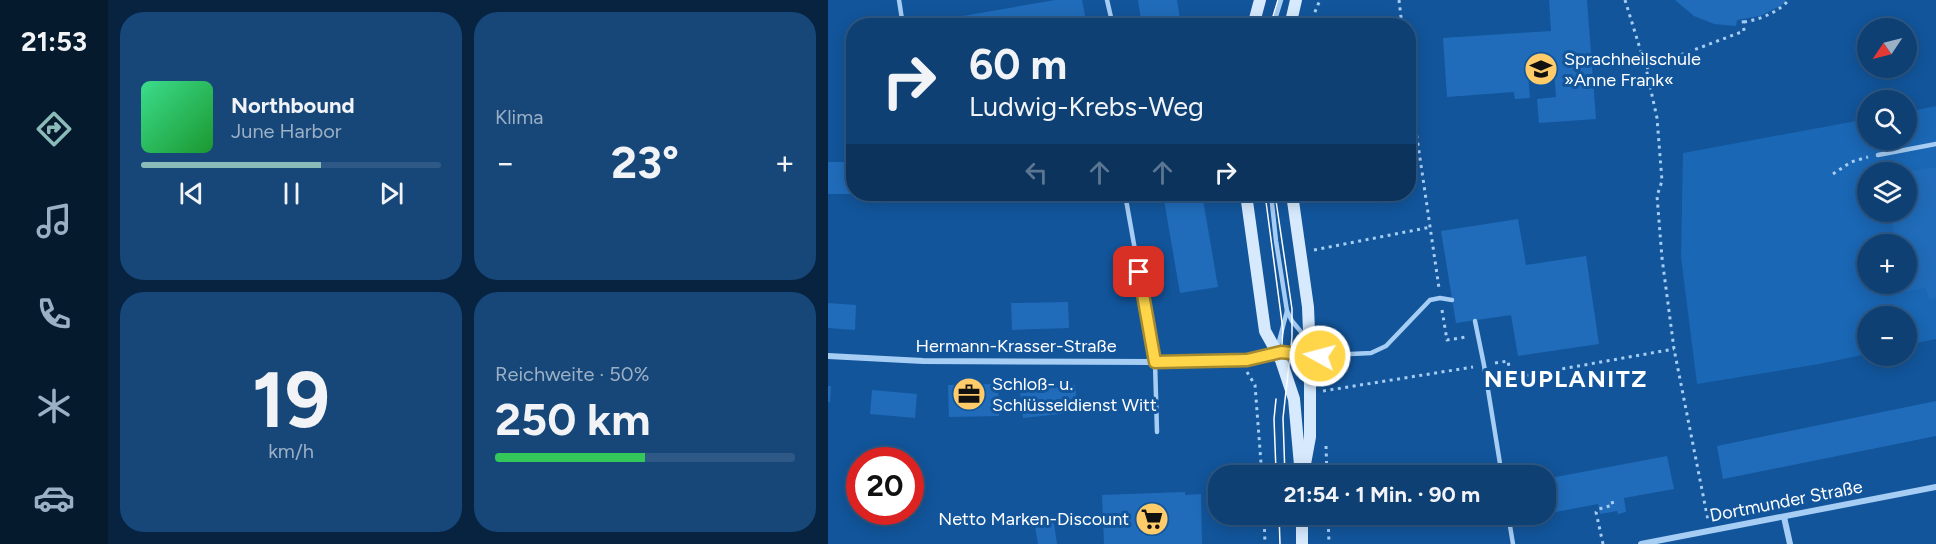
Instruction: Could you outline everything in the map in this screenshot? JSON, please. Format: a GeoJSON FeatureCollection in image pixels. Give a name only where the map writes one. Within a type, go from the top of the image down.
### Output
{"type":"FeatureCollection","features":[{"type":"Feature","properties":{"kind":"street"},"geometry":{"type":"LineString","coordinates":[[1255,18],[1260,0]]}},
{"type":"Feature","properties":{"kind":"street"},"geometry":{"type":"LineString","coordinates":[[1292,18],[1296,0]]}},
{"type":"Feature","properties":{"kind":"street"},"geometry":{"type":"LineString","coordinates":[[1247,201],[1265,331],[1275,353],[1281,360],[1294,399],[1301,465]]}},
{"type":"Feature","properties":{"kind":"street"},"geometry":{"type":"LineString","coordinates":[[1293,201],[1308,308],[1310,437],[1304,465]]}},
{"type":"Feature","properties":{"kind":"street","name":"Hermann-Krasser-Straße"},"geometry":{"type":"LineString","coordinates":[[828,357],[923,361],[1155,362],[1247,360],[1290,352],[1310,356]]}},
{"type":"Feature","properties":{"kind":"street","name":"Dortmunder Straße"},"geometry":{"type":"LineString","coordinates":[[1641,544],[1936,487]]}},
{"type":"Feature","properties":{"kind":"street"},"geometry":{"type":"LineString","coordinates":[[1784,517],[1790,544]]}},
{"type":"Feature","properties":{"kind":"street"},"geometry":{"type":"LineString","coordinates":[[1302,525],[1302,544]]}},
{"type":"Feature","properties":{"kind":"lane"},"geometry":{"type":"LineString","coordinates":[[899,0],[902,18]]}},
{"type":"Feature","properties":{"kind":"lane"},"geometry":{"type":"LineString","coordinates":[[1107,0],[1111,18]]}},
{"type":"Feature","properties":{"kind":"lane"},"geometry":{"type":"LineString","coordinates":[[1275,18],[1281,0]]}},
{"type":"Feature","properties":{"kind":"lane"},"geometry":{"type":"LineString","coordinates":[[1878,155],[1936,144]]}},
{"type":"Feature","properties":{"kind":"lane"},"geometry":{"type":"LineString","coordinates":[[1126,201],[1155,362],[1157,432]]}},
{"type":"Feature","properties":{"kind":"lane"},"geometry":{"type":"LineString","coordinates":[[1272,201],[1287,311],[1309,342]]}},
{"type":"Feature","properties":{"kind":"lane"},"geometry":{"type":"LineString","coordinates":[[1310,356],[1371,353],[1386,346],[1430,300],[1440,298],[1452,300]]}},
{"type":"Feature","properties":{"kind":"lane"},"geometry":{"type":"LineString","coordinates":[[1275,353],[1287,311]]}},
{"type":"Feature","properties":{"kind":"lane"},"geometry":{"type":"LineString","coordinates":[[1475,321],[1488,384],[1500,465]]}},
{"type":"Feature","properties":{"kind":"lane"},"geometry":{"type":"LineString","coordinates":[[1510,525],[1513,544]]}},
{"type":"Feature","properties":{"kind":"path"},"geometry":{"type":"LineString","coordinates":[[1312,18],[1320,0]]}},
{"type":"Feature","properties":{"kind":"path"},"geometry":{"type":"LineString","coordinates":[[1399,0],[1401,18]]}},
{"type":"Feature","properties":{"kind":"path"},"geometry":{"type":"LineString","coordinates":[[1625,0],[1646,68],[1657,118],[1662,181],[1657,196],[1662,258],[1674,349],[1710,531]]}},
{"type":"Feature","properties":{"kind":"path"},"geometry":{"type":"LineString","coordinates":[[1646,68],[1744,31],[1744,20],[1760,19],[1783,7],[1789,0]]}},
{"type":"Feature","properties":{"kind":"path"},"geometry":{"type":"LineString","coordinates":[[1416,129],[1447,340],[1478,335]]}},
{"type":"Feature","properties":{"kind":"path"},"geometry":{"type":"LineString","coordinates":[[1833,174],[1851,162],[1878,155]]}},
{"type":"Feature","properties":{"kind":"path"},"geometry":{"type":"LineString","coordinates":[[1310,251],[1431,227]]}},
{"type":"Feature","properties":{"kind":"path"},"geometry":{"type":"LineString","coordinates":[[1247,372],[1256,385],[1261,465]]}},
{"type":"Feature","properties":{"kind":"path"},"geometry":{"type":"LineString","coordinates":[[1604,544],[1596,512],[1599,509],[1613,506],[1612,501]]}},
{"type":"Feature","properties":{"kind":"path"},"geometry":{"type":"LineString","coordinates":[[1264,525],[1265,544]]}},
{"type":"Feature","properties":{"kind":"path"},"geometry":{"type":"LineString","coordinates":[[1328,525],[1329,544]]}},
{"type":"Feature","properties":{"kind":"shaded area"},"geometry":{"type":"Polygon","coordinates":[[[1936,106],[1936,339],[1917,343],[1917,306],[1857,306],[1857,356],[1697,384],[1681,257],[1683,153],[1857,121],[1857,150],[1917,150],[1917,110],[1936,106]]]}},
{"type":"Feature","properties":{"kind":"building"},"geometry":{"type":"Polygon","coordinates":[[[1055,0],[1082,0],[1085,18],[951,18],[1055,0]]]}},
{"type":"Feature","properties":{"kind":"building"},"geometry":{"type":"Polygon","coordinates":[[[1138,0],[1177,0],[1180,18],[1141,18],[1138,0]]]}},
{"type":"Feature","properties":{"kind":"building"},"geometry":{"type":"Polygon","coordinates":[[[1549,0],[1587,0],[1596,119],[1539,123],[1537,99],[1556,97],[1554,71],[1528,73],[1530,98],[1515,99],[1514,92],[1447,97],[1443,38],[1551,31],[1549,0]]]}},
{"type":"Feature","properties":{"kind":"building"},"geometry":{"type":"Polygon","coordinates":[[[1675,0],[1786,0],[1782,5],[1760,16],[1737,20],[1736,26],[1714,24],[1694,16],[1675,0]]]}},
{"type":"Feature","properties":{"kind":"building"},"geometry":{"type":"Polygon","coordinates":[[[828,162],[846,162],[846,194],[828,194],[828,162]]]}},
{"type":"Feature","properties":{"kind":"building"},"geometry":{"type":"Polygon","coordinates":[[[1936,167],[1936,298],[1929,300],[1926,288],[1917,290],[1917,234],[1894,234],[1892,222],[1917,222],[1917,170],[1936,167]]]}},
{"type":"Feature","properties":{"kind":"building"},"geometry":{"type":"Polygon","coordinates":[[[1164,201],[1203,201],[1218,287],[1180,293],[1164,201]]]}},
{"type":"Feature","properties":{"kind":"building"},"geometry":{"type":"Polygon","coordinates":[[[1518,219],[1526,265],[1586,256],[1599,344],[1518,356],[1511,315],[1456,323],[1441,231],[1518,219]]]}},
{"type":"Feature","properties":{"kind":"building"},"geometry":{"type":"Polygon","coordinates":[[[1068,302],[1069,328],[1012,330],[1011,303],[1068,302]]]}},
{"type":"Feature","properties":{"kind":"building"},"geometry":{"type":"Polygon","coordinates":[[[828,303],[856,305],[855,330],[828,328],[828,303]]]}},
{"type":"Feature","properties":{"kind":"building"},"geometry":{"type":"Polygon","coordinates":[[[998,384],[999,416],[949,417],[948,385],[998,384]]]}},
{"type":"Feature","properties":{"kind":"building"},"geometry":{"type":"Polygon","coordinates":[[[1075,385],[1078,412],[1023,418],[1020,391],[1075,385]]]}},
{"type":"Feature","properties":{"kind":"building"},"geometry":{"type":"Polygon","coordinates":[[[828,386],[831,386],[830,402],[828,402],[828,386]]]}},
{"type":"Feature","properties":{"kind":"building"},"geometry":{"type":"Polygon","coordinates":[[[872,390],[917,394],[915,418],[870,414],[872,390]]]}},
{"type":"Feature","properties":{"kind":"building"},"geometry":{"type":"Polygon","coordinates":[[[1936,401],[1936,436],[1723,479],[1717,446],[1936,401]]]}},
{"type":"Feature","properties":{"kind":"building"},"geometry":{"type":"Polygon","coordinates":[[[1667,456],[1674,489],[1624,498],[1626,512],[1618,514],[1617,511],[1600,514],[1598,504],[1556,512],[1556,477],[1667,456]]]}},
{"type":"Feature","properties":{"kind":"building","name":"Netto Marken-Discount"},"geometry":{"type":"Polygon","coordinates":[[[1185,492],[1185,495],[1201,494],[1202,544],[1104,544],[1102,495],[1185,492]]]}},
{"type":"Feature","properties":{"kind":"building"},"geometry":{"type":"Polygon","coordinates":[[[1053,517],[1057,544],[1038,544],[1034,520],[1053,517]]]}},
{"type":"Feature","properties":{"kind":"tram line"},"geometry":{"type":"LineString","coordinates":[[1272,18],[1278,0]]}},
{"type":"Feature","properties":{"kind":"tram line"},"geometry":{"type":"LineString","coordinates":[[1266,201],[1283,330],[1281,357]]}},
{"type":"Feature","properties":{"kind":"tram line"},"geometry":{"type":"LineString","coordinates":[[1276,201],[1292,309],[1292,337],[1283,418],[1285,465]]}},
{"type":"Feature","properties":{"kind":"tram line"},"geometry":{"type":"LineString","coordinates":[[1276,399],[1274,419],[1276,465]]}},
{"type":"Feature","properties":{"kind":"tram line"},"geometry":{"type":"LineString","coordinates":[[1279,525],[1280,544]]}},
{"type":"Feature","properties":{"kind":"place","name":"Sprachheilschule »Anne Frank«"},"geometry":{"type":"Point","coordinates":[1541,69]}},
{"type":"Feature","properties":{"kind":"place","name":"Schloß- u. Schlüsseldienst Witt"},"geometry":{"type":"Point","coordinates":[969,394]}},
{"type":"Feature","properties":{"kind":"place","name":"Netto Marken-Discount"},"geometry":{"type":"Point","coordinates":[1152,519]}},
{"type":"Feature","properties":{"kind":"district","name":"NEUPLANITZ"},"geometry":{"type":"Point","coordinates":[1566,378]}},
{"type":"Feature","properties":{"kind":"route"},"geometry":{"type":"LineString","coordinates":[[1139,272],[1155,362],[1247,360],[1281,352],[1320,356]]}}]}
